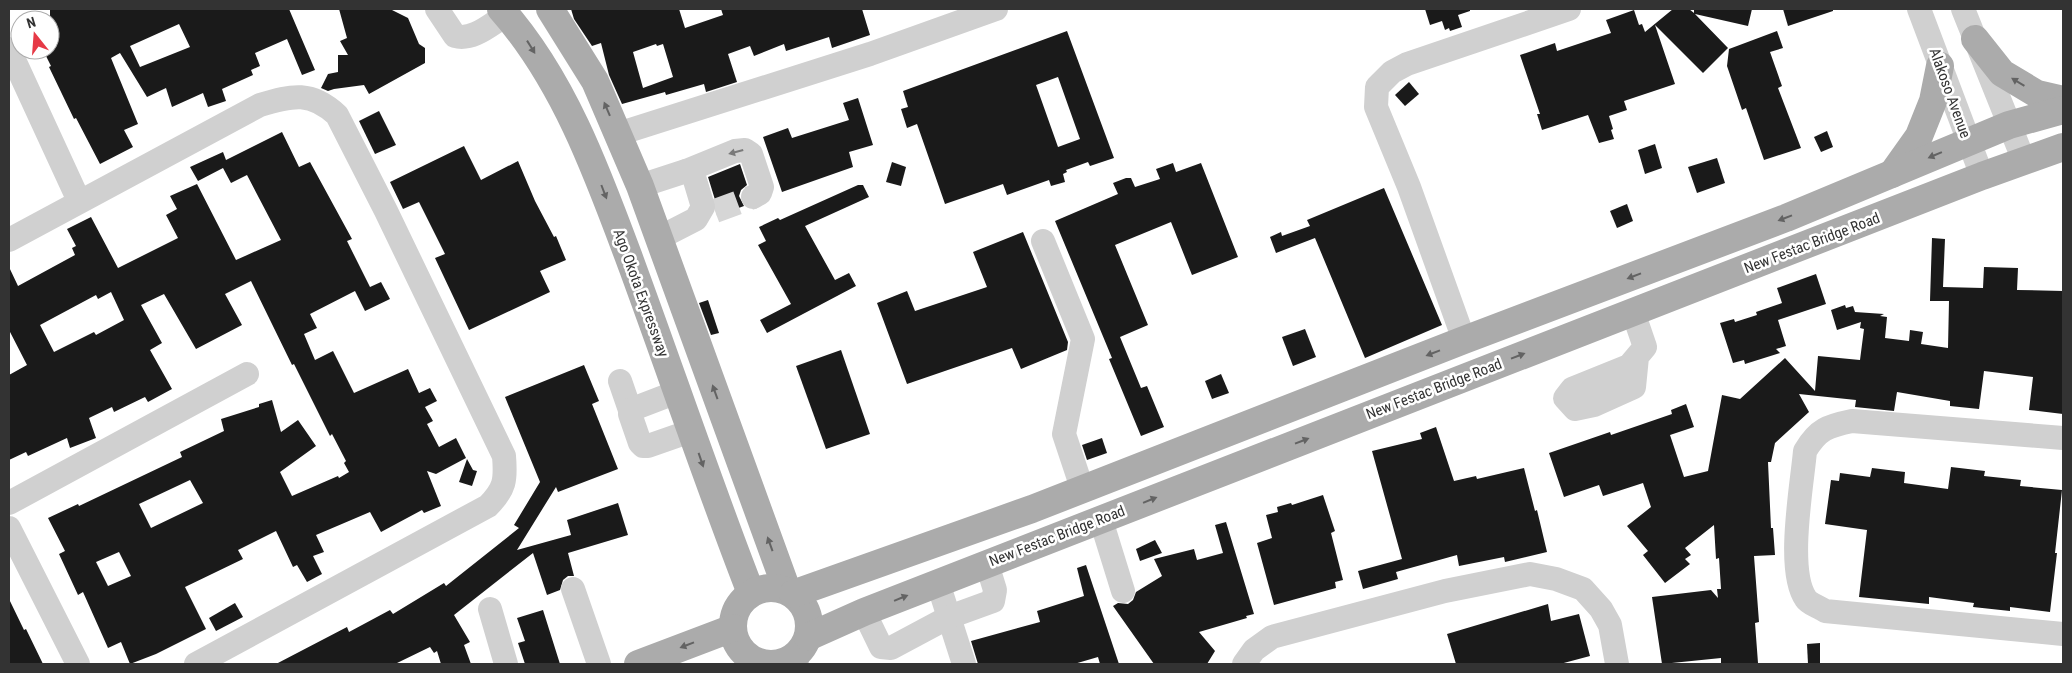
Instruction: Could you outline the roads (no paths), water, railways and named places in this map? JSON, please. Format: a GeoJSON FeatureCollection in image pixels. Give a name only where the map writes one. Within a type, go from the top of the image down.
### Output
{"type":"FeatureCollection","features":[{"type":"Feature","properties":{"kind":"main road"},"geometry":{"type":"LineString","coordinates":[[550,9],[595,81],[640,186],[790,592]]}},
{"type":"Feature","properties":{"kind":"main road","name":"Ago Okota Expressway"},"geometry":{"type":"LineString","coordinates":[[504,12],[523,34],[549,75],[575,127],[621,237],[718,510],[751,593]]}},
{"type":"Feature","properties":{"kind":"main road"},"geometry":{"type":"LineString","coordinates":[[1975,39],[2002,73],[2037,94],[2063,100]]}},
{"type":"Feature","properties":{"kind":"main road"},"geometry":{"type":"LineString","coordinates":[[1892,174],[1919,136],[1933,101],[1940,66]]}},
{"type":"Feature","properties":{"kind":"main road"},"geometry":{"type":"LineString","coordinates":[[790,592],[1032,509],[1464,340],[1786,218],[2009,125],[2063,110]]}},
{"type":"Feature","properties":{"kind":"main road","name":"New Festac Bridge Road"},"geometry":{"type":"LineString","coordinates":[[800,653],[864,612],[1982,176],[2063,147]]}},
{"type":"Feature","properties":{"kind":"main road"},"geometry":{"type":"LineString","coordinates":[[1547,310],[1557,341]]}},
{"type":"Feature","properties":{"kind":"main road"},"geometry":{"type":"LineString","coordinates":[[775,587],[790,592],[804,605],[810,621],[800,653],[785,661],[752,662],[737,644],[733,628],[734,614],[741,602],[751,593],[762,588],[775,587]]}},
{"type":"Feature","properties":{"kind":"main road"},"geometry":{"type":"LineString","coordinates":[[638,664],[733,628]]}},
{"type":"Feature","properties":{"kind":"street"},"geometry":{"type":"LineString","coordinates":[[437,9],[455,36],[462,38],[475,34],[504,12]]}},
{"type":"Feature","properties":{"kind":"street"},"geometry":{"type":"LineString","coordinates":[[618,134],[870,54],[996,9]]}},
{"type":"Feature","properties":{"kind":"street"},"geometry":{"type":"LineString","coordinates":[[1464,340],[1409,187],[1376,108],[1377,87],[1392,72],[1407,64],[1569,9]]}},
{"type":"Feature","properties":{"kind":"street","name":"Alakoso Avenue"},"geometry":{"type":"LineString","coordinates":[[1919,9],[1982,176]]}},
{"type":"Feature","properties":{"kind":"street"},"geometry":{"type":"LineString","coordinates":[[1963,9],[2024,161]]}},
{"type":"Feature","properties":{"kind":"street"},"geometry":{"type":"LineString","coordinates":[[9,49],[79,201]]}},
{"type":"Feature","properties":{"kind":"street"},"geometry":{"type":"LineString","coordinates":[[9,240],[260,105],[284,98],[308,97],[325,104],[337,116],[373,185],[504,456],[506,476],[500,493],[488,506],[196,664]]}},
{"type":"Feature","properties":{"kind":"street"},"geometry":{"type":"LineString","coordinates":[[640,186],[686,171],[735,151],[744,150],[752,154],[762,187],[760,193],[753,197]]}},
{"type":"Feature","properties":{"kind":"street"},"geometry":{"type":"LineString","coordinates":[[659,238],[705,215],[694,177],[686,171]]}},
{"type":"Feature","properties":{"kind":"street"},"geometry":{"type":"LineString","coordinates":[[1043,241],[1083,339],[1064,434],[1082,488]]}},
{"type":"Feature","properties":{"kind":"street"},"geometry":{"type":"LineString","coordinates":[[1633,312],[1645,347],[1637,357]]}},
{"type":"Feature","properties":{"kind":"street"},"geometry":{"type":"LineString","coordinates":[[9,503],[248,374]]}},
{"type":"Feature","properties":{"kind":"street"},"geometry":{"type":"LineString","coordinates":[[620,381],[640,443],[643,446],[691,431]]}},
{"type":"Feature","properties":{"kind":"street"},"geometry":{"type":"LineString","coordinates":[[630,410],[677,392]]}},
{"type":"Feature","properties":{"kind":"street"},"geometry":{"type":"LineString","coordinates":[[2063,438],[1852,421],[1828,426],[1813,437],[1805,451],[1795,556],[1796,576],[1806,600],[1825,610],[2063,634]]}},
{"type":"Feature","properties":{"kind":"street"},"geometry":{"type":"LineString","coordinates":[[1101,520],[1123,590]]}},
{"type":"Feature","properties":{"kind":"street"},"geometry":{"type":"LineString","coordinates":[[9,528],[78,664]]}},
{"type":"Feature","properties":{"kind":"street"},"geometry":{"type":"LineString","coordinates":[[864,612],[881,647],[891,648],[949,617],[992,601],[995,590],[987,564]]}},
{"type":"Feature","properties":{"kind":"street"},"geometry":{"type":"LineString","coordinates":[[1244,664],[1254,650],[1272,637],[1445,591],[1530,574],[1556,579],[1583,589],[1601,608],[1610,625],[1618,664]]}},
{"type":"Feature","properties":{"kind":"street"},"geometry":{"type":"LineString","coordinates":[[938,583],[964,664]]}},
{"type":"Feature","properties":{"kind":"street"},"geometry":{"type":"LineString","coordinates":[[573,589],[599,664]]}},
{"type":"Feature","properties":{"kind":"street"},"geometry":{"type":"LineString","coordinates":[[490,609],[506,664]]}},
{"type":"Feature","properties":{"kind":"tunnel"},"geometry":{"type":"LineString","coordinates":[[715,211],[753,197]]}}]}
